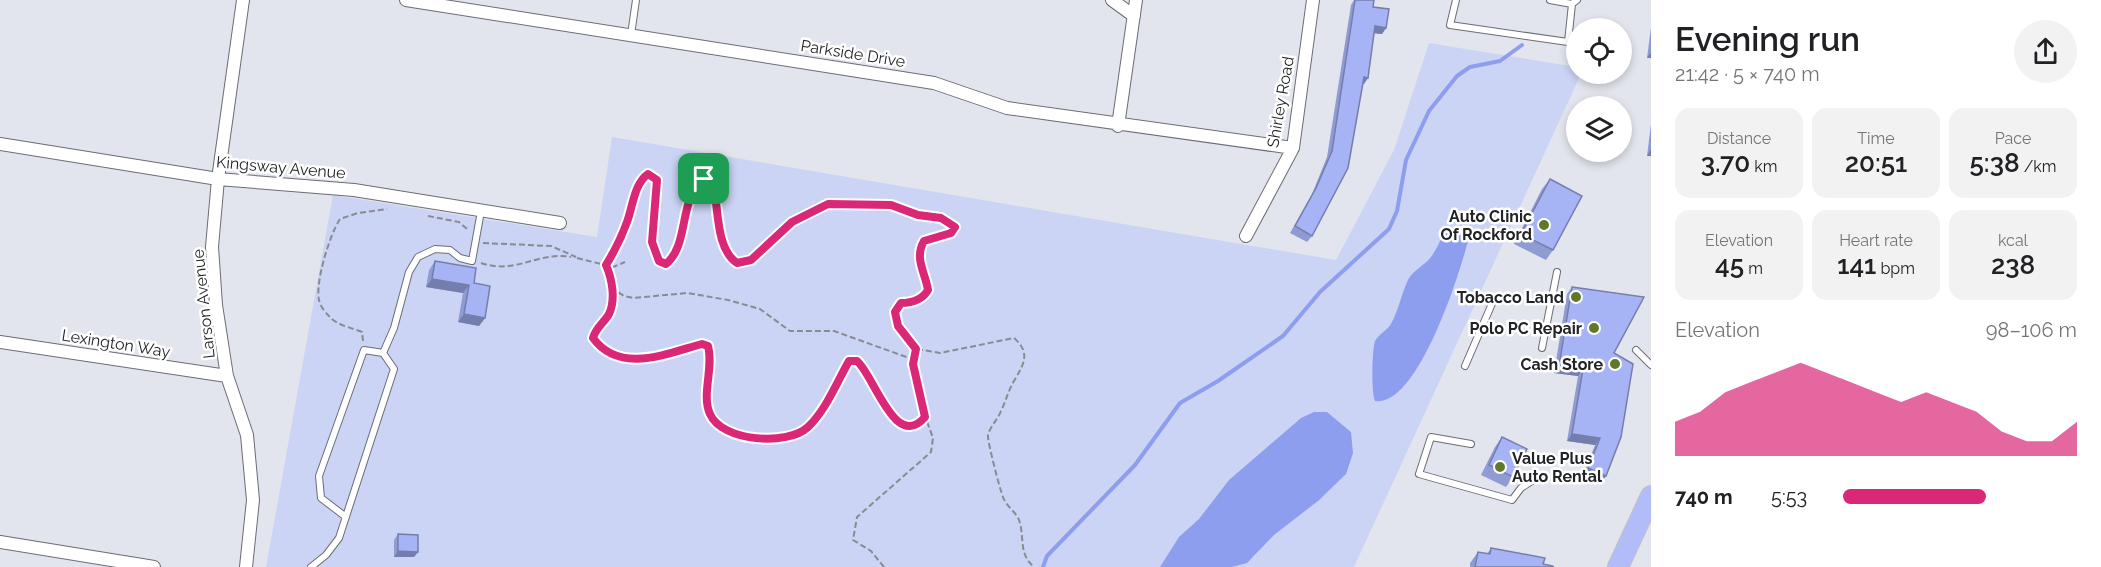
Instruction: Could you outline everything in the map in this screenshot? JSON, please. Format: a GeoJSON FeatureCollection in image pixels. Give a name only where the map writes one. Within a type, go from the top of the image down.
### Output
{"type":"FeatureCollection","features":[{"type":"Feature","properties":{"kind":"main road"},"geometry":{"type":"LineString","coordinates":[[1618,567],[1651,496]]}},
{"type":"Feature","properties":{"kind":"street","name":"Larson Avenue"},"geometry":{"type":"LineString","coordinates":[[243,0],[218,179],[212,247],[216,305],[227,376],[247,435],[253,500],[246,567]]}},
{"type":"Feature","properties":{"kind":"street","name":"Parkside Drive"},"geometry":{"type":"LineString","coordinates":[[406,0],[934,83],[1007,108],[1118,126],[1293,148]]}},
{"type":"Feature","properties":{"kind":"street"},"geometry":{"type":"LineString","coordinates":[[1112,0],[1134,16]]}},
{"type":"Feature","properties":{"kind":"street"},"geometry":{"type":"LineString","coordinates":[[1118,126],[1136,0]]}},
{"type":"Feature","properties":{"kind":"street","name":"Shirley Road"},"geometry":{"type":"LineString","coordinates":[[1246,236],[1293,148],[1313,0]]}},
{"type":"Feature","properties":{"kind":"street","name":"Kingsway Avenue"},"geometry":{"type":"LineString","coordinates":[[0,144],[218,179],[354,190],[560,224]]}},
{"type":"Feature","properties":{"kind":"street","name":"Lexington Way"},"geometry":{"type":"LineString","coordinates":[[0,342],[227,376]]}},
{"type":"Feature","properties":{"kind":"street"},"geometry":{"type":"LineString","coordinates":[[0,542],[154,567]]}},
{"type":"Feature","properties":{"kind":"lane"},"geometry":{"type":"LineString","coordinates":[[631,35],[636,0]]}},
{"type":"Feature","properties":{"kind":"lane"},"geometry":{"type":"LineString","coordinates":[[1456,0],[1450,25],[1568,42],[1575,2],[1550,0]]}},
{"type":"Feature","properties":{"kind":"lane"},"geometry":{"type":"LineString","coordinates":[[383,353],[394,328],[409,272],[418,257],[435,249],[450,250],[460,258],[472,261],[481,211]]}},
{"type":"Feature","properties":{"kind":"lane"},"geometry":{"type":"LineString","coordinates":[[1542,348],[1557,272]]}},
{"type":"Feature","properties":{"kind":"lane"},"geometry":{"type":"LineString","coordinates":[[1465,366],[1494,299],[1504,300]]}},
{"type":"Feature","properties":{"kind":"lane"},"geometry":{"type":"LineString","coordinates":[[311,567],[326,555],[339,538],[346,517],[394,369],[383,353],[364,350],[319,476],[321,498],[346,517]]}},
{"type":"Feature","properties":{"kind":"lane"},"geometry":{"type":"LineString","coordinates":[[1636,350],[1651,365]]}},
{"type":"Feature","properties":{"kind":"lane"},"geometry":{"type":"LineString","coordinates":[[1471,444],[1431,437],[1419,474],[1512,500],[1521,488],[1535,479]]}},
{"type":"Feature","properties":{"kind":"path"},"geometry":{"type":"LineString","coordinates":[[606,265],[627,222],[643,178],[648,174],[657,180],[652,242],[659,261],[666,264],[680,236],[691,194],[704,179],[713,184],[720,232],[732,260],[737,263],[751,260],[792,222],[828,204],[891,205],[918,215],[941,218],[955,227],[951,233],[924,241],[920,249],[920,264],[928,290],[916,301],[901,303],[895,312],[898,326],[916,349],[940,353],[1014,338],[1022,345],[1026,355],[1023,369],[1014,381],[988,433],[987,444],[994,460],[1003,497],[1019,520],[1023,550],[1027,561],[1034,567]]}},
{"type":"Feature","properties":{"kind":"path"},"geometry":{"type":"LineString","coordinates":[[472,261],[492,267],[508,268],[560,255],[613,267],[625,262]]}},
{"type":"Feature","properties":{"kind":"path"},"geometry":{"type":"LineString","coordinates":[[606,265],[618,292],[624,296],[633,298],[687,293],[728,300],[760,309],[790,331],[834,331],[912,358]]}},
{"type":"Feature","properties":{"kind":"path"},"geometry":{"type":"LineString","coordinates":[[613,280],[609,313],[595,329],[593,338],[597,344],[608,352],[640,360],[678,353],[702,344],[708,346],[710,366],[706,405],[714,422],[734,435],[761,438],[794,435],[807,429],[849,361],[857,361],[861,365],[889,413],[899,423],[909,426],[921,422],[925,417]]}},
{"type":"Feature","properties":{"kind":"path"},"geometry":{"type":"LineString","coordinates":[[884,567],[871,551],[853,540],[857,518],[931,452],[933,438],[925,417],[912,358],[916,349]]}},
{"type":"Feature","properties":{"kind":"shaded area"},"geometry":{"type":"Polygon","coordinates":[[[1429,43],[1566,65],[1566,84],[1576,84],[1571,96],[1566,96],[1566,107],[1354,567],[266,567],[333,195],[597,237],[612,137],[1336,260],[1394,150],[1429,43]]]}},
{"type":"Feature","properties":{"kind":"water"},"geometry":{"type":"Polygon","coordinates":[[[1462,227],[1469,237],[1457,278],[1422,361],[1407,383],[1391,397],[1375,401],[1372,371],[1375,341],[1391,324],[1410,277],[1431,257],[1445,234],[1462,227]]]}},
{"type":"Feature","properties":{"kind":"water"},"geometry":{"type":"Polygon","coordinates":[[[1314,412],[1327,412],[1351,432],[1353,453],[1346,474],[1318,501],[1274,535],[1247,563],[1232,567],[1160,567],[1179,537],[1199,519],[1229,480],[1301,418],[1314,412]]]}},
{"type":"Feature","properties":{"kind":"building"},"geometry":{"type":"Polygon","coordinates":[[[1355,0],[1374,0],[1373,7],[1389,9],[1386,28],[1375,26],[1368,78],[1364,77],[1348,168],[1312,236],[1295,226],[1316,188],[1332,151],[1355,0]]]}},
{"type":"Feature","properties":{"kind":"building","name":"Auto Clinic Of Rockford"},"geometry":{"type":"Polygon","coordinates":[[[1550,179],[1582,196],[1553,250],[1521,234],[1550,179]]]}},
{"type":"Feature","properties":{"kind":"building"},"geometry":{"type":"Polygon","coordinates":[[[435,261],[476,268],[474,283],[490,286],[485,318],[464,314],[469,285],[432,279],[435,261]]]}},
{"type":"Feature","properties":{"kind":"building"},"geometry":{"type":"Polygon","coordinates":[[[1572,287],[1644,297],[1614,353],[1633,364],[1621,437],[1606,476],[1588,468],[1600,438],[1572,434],[1583,369],[1559,366],[1572,287]]]}},
{"type":"Feature","properties":{"kind":"building"},"geometry":{"type":"Polygon","coordinates":[[[1502,437],[1527,449],[1513,477],[1489,465],[1502,437]]]}},
{"type":"Feature","properties":{"kind":"building"},"geometry":{"type":"Polygon","coordinates":[[[398,534],[418,535],[418,552],[398,551],[398,534]]]}},
{"type":"Feature","properties":{"kind":"building"},"geometry":{"type":"Polygon","coordinates":[[[1491,548],[1545,558],[1543,564],[1553,567],[1475,567],[1478,552],[1490,554],[1491,548]]]}},
{"type":"Feature","properties":{"kind":"waterway"},"geometry":{"type":"LineString","coordinates":[[1043,567],[1047,556],[1135,465],[1180,403],[1218,381],[1283,336],[1320,292],[1389,229],[1397,211],[1406,160],[1429,111],[1457,76],[1470,67],[1500,61],[1522,45]]}},
{"type":"Feature","properties":{"kind":"place","name":"Auto Clinic Of Rockford"},"geometry":{"type":"Point","coordinates":[1544,225]}},
{"type":"Feature","properties":{"kind":"place","name":"Tobacco Land"},"geometry":{"type":"Point","coordinates":[1576,297]}},
{"type":"Feature","properties":{"kind":"place","name":"Polo PC Repair"},"geometry":{"type":"Point","coordinates":[1594,328]}},
{"type":"Feature","properties":{"kind":"place","name":"Cash Store"},"geometry":{"type":"Point","coordinates":[1615,364]}},
{"type":"Feature","properties":{"kind":"place","name":"Value Plus Auto Rental"},"geometry":{"type":"Point","coordinates":[1500,467]}},
{"type":"Feature","properties":{"kind":"route"},"geometry":{"type":"LineString","coordinates":[[648,174],[657,180],[652,242],[655,255],[659,261],[666,264],[672,257],[680,236],[691,194],[697,184],[704,179],[713,184],[720,232],[732,260],[737,263],[751,260],[759,250],[792,222],[828,204],[891,205],[918,215],[941,218],[955,227],[946,236],[924,241],[920,249],[920,264],[928,290],[916,301],[901,303],[895,312],[898,326],[916,349],[912,358],[925,417],[921,422],[909,426],[899,423],[889,413],[875,384],[861,365],[857,361],[849,361],[807,429],[794,435],[753,438],[734,435],[722,430],[714,422],[706,405],[710,366],[708,346],[702,344],[678,353],[640,360],[608,352],[597,344],[593,338],[595,329],[609,313],[611,298],[613,280],[606,265],[627,222],[643,178],[648,174]]}}]}
